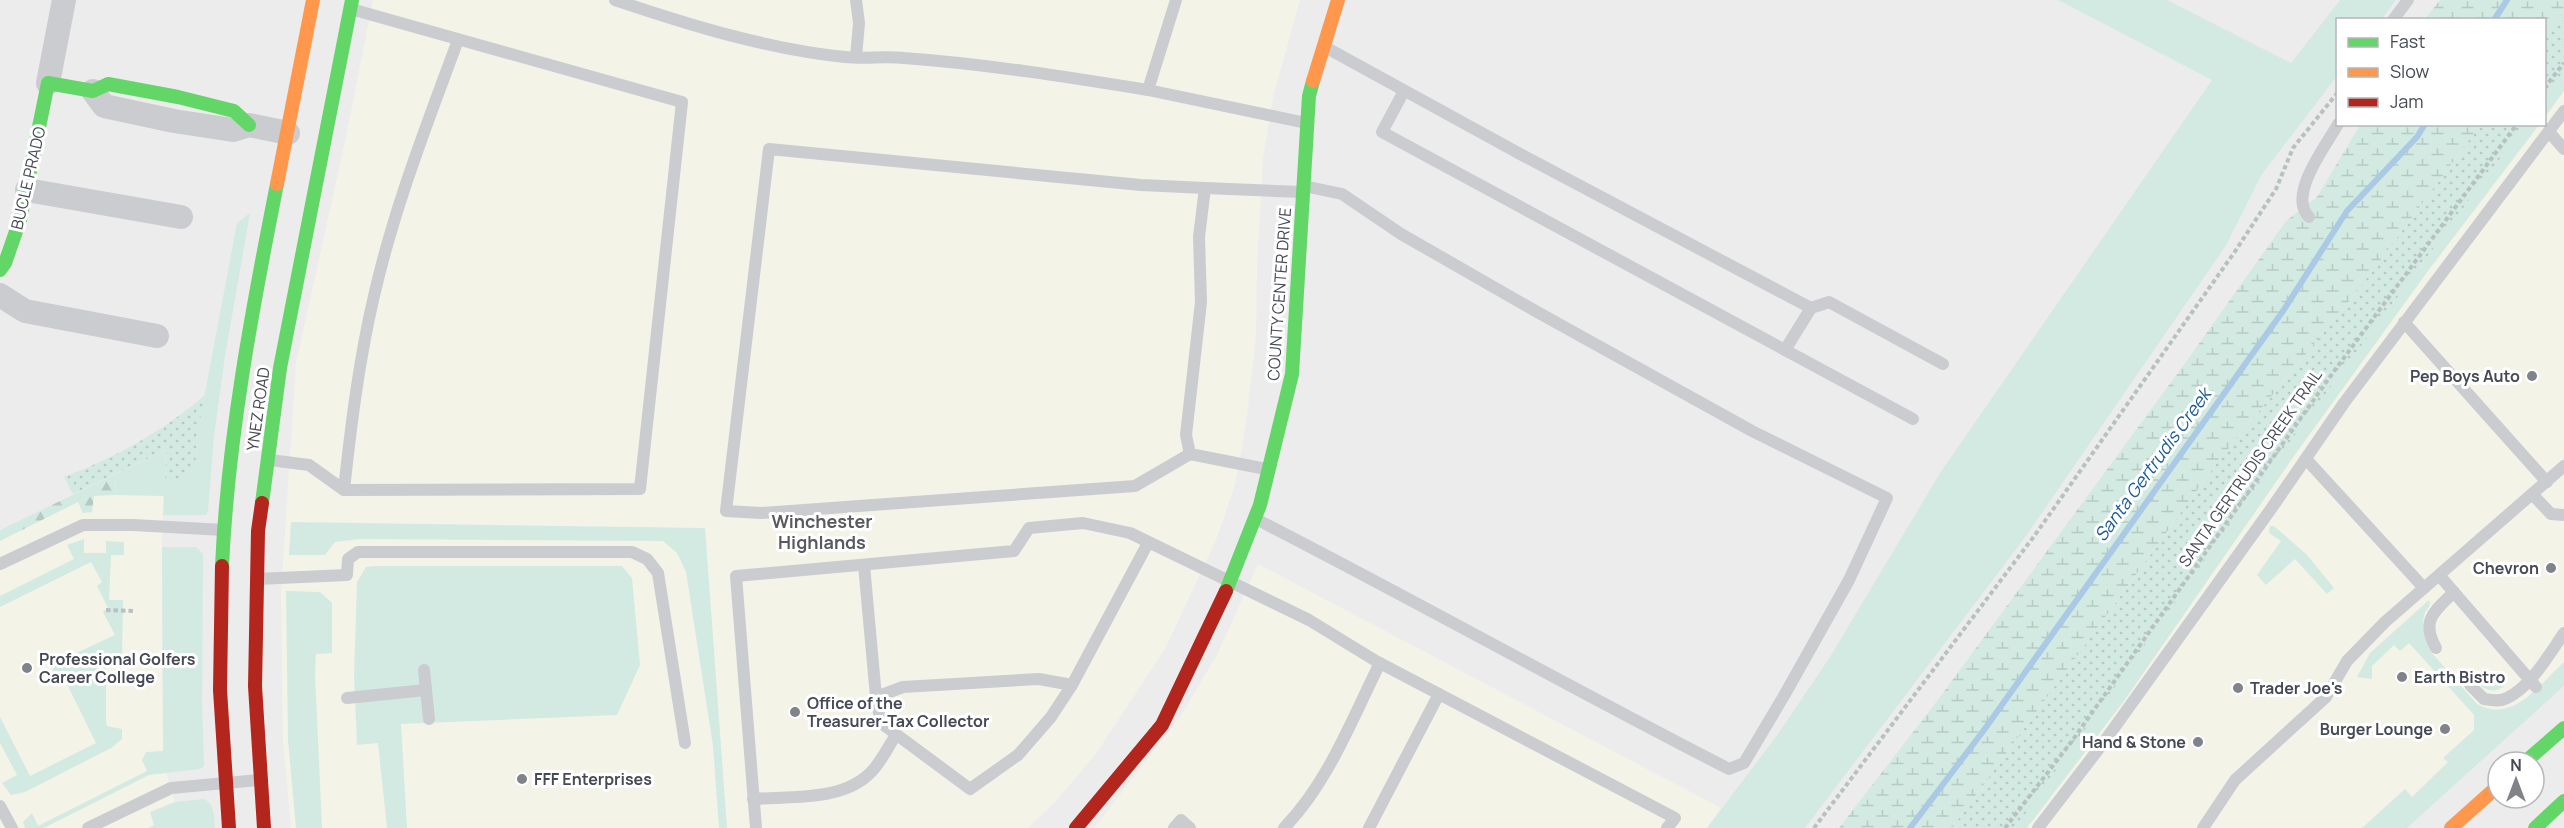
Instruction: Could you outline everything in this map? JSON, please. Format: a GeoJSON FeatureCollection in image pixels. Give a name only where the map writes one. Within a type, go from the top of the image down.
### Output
{"type":"FeatureCollection","features":[{"type":"Feature","properties":{"kind":"main road","name":"YNEZ ROAD"},"geometry":{"type":"LineString","coordinates":[[264,828],[255,686],[256,579],[242,531],[231,462],[246,357],[294,138],[313,0]]}},
{"type":"Feature","properties":{"kind":"main road","name":"COUNTY CENTER DRIVE"},"geometry":{"type":"LineString","coordinates":[[1076,828],[1093,817],[1162,725],[1230,583],[1255,519],[1292,374],[1309,96],[1338,0]]}},
{"type":"Feature","properties":{"kind":"main road","name":"YNEZ ROAD"},"geometry":{"type":"LineString","coordinates":[[229,828],[224,782],[220,687],[222,574],[242,531],[267,460],[280,369],[351,4]]}},
{"type":"Feature","properties":{"kind":"main road"},"geometry":{"type":"LineString","coordinates":[[48,83],[93,91]]}},
{"type":"Feature","properties":{"kind":"main road","name":"BUCLE PRADO"},"geometry":{"type":"LineString","coordinates":[[0,270],[20,220],[48,83]]}},
{"type":"Feature","properties":{"kind":"main road"},"geometry":{"type":"LineString","coordinates":[[129,100],[178,97],[234,111],[249,125]]}},
{"type":"Feature","properties":{"kind":"main road"},"geometry":{"type":"LineString","coordinates":[[294,225],[292,236],[302,257]]}},
{"type":"Feature","properties":{"kind":"main road"},"geometry":{"type":"LineString","coordinates":[[2539,750],[2564,728]]}},
{"type":"Feature","properties":{"kind":"main road"},"geometry":{"type":"LineString","coordinates":[[2451,828],[2486,797]]}},
{"type":"Feature","properties":{"kind":"main road"},"geometry":{"type":"LineString","coordinates":[[2535,828],[2564,801]]}},
{"type":"Feature","properties":{"kind":"street","name":"BUCLE PRADO"},"geometry":{"type":"LineString","coordinates":[[48,83],[64,0]]}},
{"type":"Feature","properties":{"kind":"street"},"geometry":{"type":"LineString","coordinates":[[93,91],[104,106],[129,100],[174,121],[233,130],[249,125],[294,138]]}},
{"type":"Feature","properties":{"kind":"street"},"geometry":{"type":"LineString","coordinates":[[174,121],[178,97]]}},
{"type":"Feature","properties":{"kind":"street"},"geometry":{"type":"LineString","coordinates":[[27,190],[181,217]]}},
{"type":"Feature","properties":{"kind":"street"},"geometry":{"type":"LineString","coordinates":[[0,295],[25,311],[157,336]]}},
{"type":"Feature","properties":{"kind":"lane"},"geometry":{"type":"LineString","coordinates":[[618,0],[703,28],[784,46],[856,57],[904,58],[1082,80],[1148,90],[1307,123]]}},
{"type":"Feature","properties":{"kind":"lane"},"geometry":{"type":"LineString","coordinates":[[856,0],[859,23],[856,57]]}},
{"type":"Feature","properties":{"kind":"lane"},"geometry":{"type":"LineString","coordinates":[[1148,90],[1176,0]]}},
{"type":"Feature","properties":{"kind":"lane"},"geometry":{"type":"LineString","coordinates":[[2394,18],[2408,0]]}},
{"type":"Feature","properties":{"kind":"lane"},"geometry":{"type":"LineString","coordinates":[[267,460],[309,465],[344,490],[640,489],[682,102],[458,40],[351,4]]}},
{"type":"Feature","properties":{"kind":"lane"},"geometry":{"type":"LineString","coordinates":[[344,490],[356,384],[374,295],[411,166],[458,40]]}},
{"type":"Feature","properties":{"kind":"lane"},"geometry":{"type":"LineString","coordinates":[[1324,47],[1810,308]]}},
{"type":"Feature","properties":{"kind":"lane"},"geometry":{"type":"LineString","coordinates":[[1404,91],[1382,132],[1913,419]]}},
{"type":"Feature","properties":{"kind":"lane"},"geometry":{"type":"LineString","coordinates":[[2038,828],[2111,733],[2344,403],[2564,111]]}},
{"type":"Feature","properties":{"kind":"lane"},"geometry":{"type":"LineString","coordinates":[[2309,217],[2302,211],[2301,202],[2308,174],[2336,126]]}},
{"type":"Feature","properties":{"kind":"lane"},"geometry":{"type":"LineString","coordinates":[[2549,132],[2564,149]]}},
{"type":"Feature","properties":{"kind":"lane"},"geometry":{"type":"LineString","coordinates":[[1255,519],[1729,769],[1744,763],[1785,694],[1849,580],[1887,498],[1752,431],[1539,314],[1401,234],[1342,194],[1303,189],[1142,185],[769,149],[726,511],[761,513],[1135,486],[1190,454],[1269,470]]}},
{"type":"Feature","properties":{"kind":"lane"},"geometry":{"type":"LineString","coordinates":[[1190,454],[1186,435],[1201,302],[1199,237],[1205,188]]}},
{"type":"Feature","properties":{"kind":"lane"},"geometry":{"type":"LineString","coordinates":[[1785,350],[1810,308],[1829,302],[1943,364]]}},
{"type":"Feature","properties":{"kind":"lane"},"geometry":{"type":"LineString","coordinates":[[2404,322],[2547,482]]}},
{"type":"Feature","properties":{"kind":"lane"},"geometry":{"type":"LineString","coordinates":[[2306,459],[2424,588]]}},
{"type":"Feature","properties":{"kind":"lane"},"geometry":{"type":"LineString","coordinates":[[2203,828],[2235,780],[2326,697],[2347,661],[2385,622],[2439,575],[2502,528],[2532,495],[2564,466]]}},
{"type":"Feature","properties":{"kind":"lane"},"geometry":{"type":"LineString","coordinates":[[2532,495],[2551,514],[2564,515]]}},
{"type":"Feature","properties":{"kind":"lane"},"geometry":{"type":"LineString","coordinates":[[756,828],[736,576],[1014,551],[1029,528],[1083,523],[1130,534],[1309,620],[1380,663],[1675,818],[1667,828]]}},
{"type":"Feature","properties":{"kind":"lane"},"geometry":{"type":"LineString","coordinates":[[0,564],[83,525],[133,525],[242,531]]}},
{"type":"Feature","properties":{"kind":"lane"},"geometry":{"type":"LineString","coordinates":[[864,565],[876,698],[881,723],[970,789],[1018,755],[1051,717],[1072,685],[1148,543]]}},
{"type":"Feature","properties":{"kind":"lane"},"geometry":{"type":"LineString","coordinates":[[256,579],[347,575],[348,559],[358,552],[632,552],[647,559],[658,573],[685,743]]}},
{"type":"Feature","properties":{"kind":"lane"},"geometry":{"type":"LineString","coordinates":[[2439,575],[2534,682]]}},
{"type":"Feature","properties":{"kind":"lane"},"geometry":{"type":"LineString","coordinates":[[2436,648],[2428,631],[2432,614],[2454,592]]}},
{"type":"Feature","properties":{"kind":"lane"},"geometry":{"type":"LineString","coordinates":[[2470,685],[2484,699],[2510,698],[2534,682],[2564,633]]}},
{"type":"Feature","properties":{"kind":"lane"},"geometry":{"type":"LineString","coordinates":[[1284,828],[1299,813],[1327,768],[1380,663]]}},
{"type":"Feature","properties":{"kind":"lane"},"geometry":{"type":"LineString","coordinates":[[424,670],[429,719]]}},
{"type":"Feature","properties":{"kind":"lane"},"geometry":{"type":"LineString","coordinates":[[876,698],[903,687],[1038,679],[1072,685]]}},
{"type":"Feature","properties":{"kind":"lane"},"geometry":{"type":"LineString","coordinates":[[347,698],[426,690]]}},
{"type":"Feature","properties":{"kind":"lane"},"geometry":{"type":"LineString","coordinates":[[1369,828],[1439,694]]}},
{"type":"Feature","properties":{"kind":"lane"},"geometry":{"type":"LineString","coordinates":[[753,799],[831,793],[854,786],[872,771],[896,735]]}},
{"type":"Feature","properties":{"kind":"lane"},"geometry":{"type":"LineString","coordinates":[[88,828],[171,788],[260,780]]}},
{"type":"Feature","properties":{"kind":"lane"},"geometry":{"type":"LineString","coordinates":[[0,806],[12,828]]}},
{"type":"Feature","properties":{"kind":"lane"},"geometry":{"type":"LineString","coordinates":[[1174,828],[1181,820],[1190,828]]}},
{"type":"Feature","properties":{"kind":"path"},"geometry":{"type":"LineString","coordinates":[[2546,86],[2564,63]]}},
{"type":"Feature","properties":{"kind":"path"},"geometry":{"type":"LineString","coordinates":[[1814,828],[2035,535],[2236,250],[2276,189],[2293,148],[2336,93]]}},
{"type":"Feature","properties":{"kind":"path","name":"SANTA GERTRUDIS CREEK TRAIL"},"geometry":{"type":"LineString","coordinates":[[2005,828],[2072,741],[2331,374],[2516,126]]}},
{"type":"Feature","properties":{"kind":"path"},"geometry":{"type":"LineString","coordinates":[[106,610],[133,611]]}},
{"type":"Feature","properties":{"kind":"shaded area"},"geometry":{"type":"Polygon","coordinates":[[[373,0],[1300,0],[1274,93],[1263,157],[1256,336],[1246,423],[1235,485],[1216,540],[1165,649],[1097,752],[1057,800],[1028,828],[291,828],[283,740],[281,594],[296,363],[346,137],[373,0]]]}},
{"type":"Feature","properties":{"kind":"shaded area"},"geometry":{"type":"Polygon","coordinates":[[[2564,73],[2564,686],[2493,750],[2486,750],[2486,757],[2407,828],[2015,828],[2524,126],[2546,126],[2546,98],[2564,73]]]}},
{"type":"Feature","properties":{"kind":"shaded area"},"geometry":{"type":"Polygon","coordinates":[[[166,450],[162,528],[162,674],[166,772],[175,802],[170,828],[0,828],[0,530],[166,450]]]}},
{"type":"Feature","properties":{"kind":"shaded area"},"geometry":{"type":"Polygon","coordinates":[[[1258,564],[1721,808],[1707,828],[1094,828],[1180,717],[1217,655],[1258,564]]]}},
{"type":"Feature","properties":{"kind":"green space"},"geometry":{"type":"Polygon","coordinates":[[[2058,0],[2167,0],[2291,63],[2340,0],[2396,0],[2383,18],[2336,18],[2336,77],[2262,174],[2225,247],[2026,536],[1805,828],[1707,828],[1778,734],[1830,657],[1940,473],[2212,80],[2058,0]]]}},
{"type":"Feature","properties":{"kind":"green space"},"geometry":{"type":"Polygon","coordinates":[[[2440,0],[2564,0],[2564,9],[2546,35],[2546,18],[2426,18],[2440,0]]]}},
{"type":"Feature","properties":{"kind":"green space"},"geometry":{"type":"Polygon","coordinates":[[[2564,9],[2564,73],[2546,98],[2546,35],[2564,9]]]}},
{"type":"Feature","properties":{"kind":"green space"},"geometry":{"type":"Polygon","coordinates":[[[2564,73],[2564,91],[2546,116],[2546,98],[2564,73]]]}},
{"type":"Feature","properties":{"kind":"green space"},"geometry":{"type":"Polygon","coordinates":[[[2359,126],[2479,126],[2359,289],[2219,460],[1952,828],[1839,828],[1940,697],[2188,359],[2286,221],[2317,197],[2359,126]]]}},
{"type":"Feature","properties":{"kind":"green space"},"geometry":{"type":"Polygon","coordinates":[[[2479,126],[2524,126],[2256,488],[2015,828],[1952,828],[2219,460],[2359,289],[2479,126]]]}},
{"type":"Feature","properties":{"kind":"green space"},"geometry":{"type":"Polygon","coordinates":[[[2524,126],[2538,126],[2428,271],[2294,456],[2124,701],[2027,828],[2015,828],[2256,488],[2524,126]]]}},
{"type":"Feature","properties":{"kind":"green space"},"geometry":{"type":"Polygon","coordinates":[[[250,213],[225,356],[214,436],[208,510],[206,515],[163,515],[164,496],[115,495],[116,474],[166,450],[165,484],[195,470],[198,430],[237,223],[250,213]]]}},
{"type":"Feature","properties":{"kind":"green space"},"geometry":{"type":"Polygon","coordinates":[[[206,394],[198,430],[195,470],[165,485],[166,450],[73,494],[64,477],[139,442],[206,394]]]}},
{"type":"Feature","properties":{"kind":"green space"},"geometry":{"type":"Polygon","coordinates":[[[116,474],[115,495],[94,496],[92,512],[83,513],[78,502],[0,541],[0,530],[116,474]]]}},
{"type":"Feature","properties":{"kind":"green space"},"geometry":{"type":"Polygon","coordinates":[[[291,522],[705,528],[727,828],[719,828],[713,746],[686,572],[677,553],[663,541],[360,539],[335,542],[325,555],[289,555],[291,522]]]}},
{"type":"Feature","properties":{"kind":"green space"},"geometry":{"type":"Polygon","coordinates":[[[2270,526],[2274,526],[2307,555],[2334,588],[2327,594],[2295,559],[2266,585],[2257,575],[2281,541],[2269,533],[2270,526]]]}},
{"type":"Feature","properties":{"kind":"green space"},"geometry":{"type":"Polygon","coordinates":[[[84,539],[84,553],[106,553],[106,541],[124,542],[124,555],[111,555],[109,600],[123,600],[122,656],[106,656],[106,721],[107,726],[122,729],[122,739],[111,748],[25,792],[11,795],[2,783],[17,775],[0,743],[0,717],[30,776],[96,743],[63,676],[52,672],[57,655],[68,657],[115,635],[103,612],[108,608],[97,586],[102,582],[91,562],[0,607],[0,596],[74,559],[67,545],[84,539]]]}},
{"type":"Feature","properties":{"kind":"green space"},"geometry":{"type":"Polygon","coordinates":[[[162,547],[196,547],[203,554],[204,766],[200,769],[149,775],[44,828],[25,828],[23,822],[32,813],[38,826],[147,771],[142,760],[146,752],[163,751],[162,547]]]}},
{"type":"Feature","properties":{"kind":"green space"},"geometry":{"type":"Polygon","coordinates":[[[622,566],[632,578],[640,665],[617,715],[401,724],[407,828],[387,828],[378,743],[357,745],[354,676],[357,582],[366,567],[622,566]]]}},
{"type":"Feature","properties":{"kind":"green space"},"geometry":{"type":"Polygon","coordinates":[[[286,591],[320,592],[332,603],[332,653],[316,654],[315,673],[322,828],[296,828],[288,740],[286,591]]]}},
{"type":"Feature","properties":{"kind":"green space"},"geometry":{"type":"Polygon","coordinates":[[[2429,600],[2423,623],[2431,652],[2477,704],[2490,709],[2502,709],[2514,705],[2525,699],[2564,662],[2564,686],[2493,750],[2486,750],[2486,757],[2407,828],[2362,828],[2405,789],[2412,797],[2448,762],[2443,758],[2474,730],[2474,715],[2409,643],[2400,651],[2394,645],[2372,666],[2372,679],[2357,677],[2370,653],[2429,600]]]}},
{"type":"Feature","properties":{"kind":"green space"},"geometry":{"type":"Polygon","coordinates":[[[2484,673],[2488,678],[2499,679],[2504,686],[2500,689],[2489,690],[2475,681],[2484,673]]]}},
{"type":"Feature","properties":{"kind":"green space"},"geometry":{"type":"Polygon","coordinates":[[[204,799],[212,807],[215,828],[148,828],[154,825],[150,812],[175,802],[204,799]]]}},
{"type":"Feature","properties":{"kind":"waterway","name":"Santa Gertrudis Creek"},"geometry":{"type":"LineString","coordinates":[[2495,18],[2507,0]]}},
{"type":"Feature","properties":{"kind":"waterway","name":"Santa Gertrudis Creek"},"geometry":{"type":"LineString","coordinates":[[1910,828],[1984,730],[2283,311],[2347,211],[2417,137],[2424,126]]}},
{"type":"Feature","properties":{"kind":"traffic: fast"},"geometry":{"type":"LineString","coordinates":[[262,503],[280,368],[352,0]]}},
{"type":"Feature","properties":{"kind":"traffic: fast"},"geometry":{"type":"LineString","coordinates":[[1226,591],[1260,505],[1292,374],[1309,96],[1313,81]]}},
{"type":"Feature","properties":{"kind":"traffic: fast"},"geometry":{"type":"LineString","coordinates":[[0,270],[5,263],[20,220],[48,83],[93,91],[108,84],[178,97],[234,111],[249,125]]}},
{"type":"Feature","properties":{"kind":"traffic: fast"},"geometry":{"type":"LineString","coordinates":[[222,566],[235,422],[250,326],[277,184]]}},
{"type":"Feature","properties":{"kind":"traffic: fast"},"geometry":{"type":"LineString","coordinates":[[2539,750],[2564,728]]}},
{"type":"Feature","properties":{"kind":"traffic: fast"},"geometry":{"type":"LineString","coordinates":[[2535,828],[2564,801]]}},
{"type":"Feature","properties":{"kind":"traffic: slow"},"geometry":{"type":"LineString","coordinates":[[277,184],[313,0]]}},
{"type":"Feature","properties":{"kind":"traffic: slow"},"geometry":{"type":"LineString","coordinates":[[1313,81],[1338,0]]}},
{"type":"Feature","properties":{"kind":"traffic: slow"},"geometry":{"type":"LineString","coordinates":[[2451,828],[2486,797]]}},
{"type":"Feature","properties":{"kind":"traffic: jam"},"geometry":{"type":"LineString","coordinates":[[262,503],[258,531],[255,686],[264,828]]}},
{"type":"Feature","properties":{"kind":"traffic: jam"},"geometry":{"type":"LineString","coordinates":[[222,566],[220,690],[229,828]]}},
{"type":"Feature","properties":{"kind":"traffic: jam"},"geometry":{"type":"LineString","coordinates":[[1076,828],[1162,725],[1226,591]]}},
{"type":"Feature","properties":{"kind":"place","name":"Pep Boys Auto"},"geometry":{"type":"Point","coordinates":[2532,376]}},
{"type":"Feature","properties":{"kind":"place","name":"Chevron"},"geometry":{"type":"Point","coordinates":[2551,568]}},
{"type":"Feature","properties":{"kind":"place","name":"Professional Golfers Career College"},"geometry":{"type":"Point","coordinates":[27,668]}},
{"type":"Feature","properties":{"kind":"place","name":"Earth Bistro"},"geometry":{"type":"Point","coordinates":[2402,677]}},
{"type":"Feature","properties":{"kind":"place","name":"Trader Joe's"},"geometry":{"type":"Point","coordinates":[2238,688]}},
{"type":"Feature","properties":{"kind":"place","name":"Office of the Treasurer-Tax Collector"},"geometry":{"type":"Point","coordinates":[795,712]}},
{"type":"Feature","properties":{"kind":"place","name":"Burger Lounge"},"geometry":{"type":"Point","coordinates":[2445,729]}},
{"type":"Feature","properties":{"kind":"place","name":"Hand & Stone"},"geometry":{"type":"Point","coordinates":[2198,742]}},
{"type":"Feature","properties":{"kind":"place","name":"FFF Enterprises"},"geometry":{"type":"Point","coordinates":[522,779]}},
{"type":"Feature","properties":{"kind":"district","name":"Winchester Highlands"},"geometry":{"type":"Point","coordinates":[822,532]}}]}
